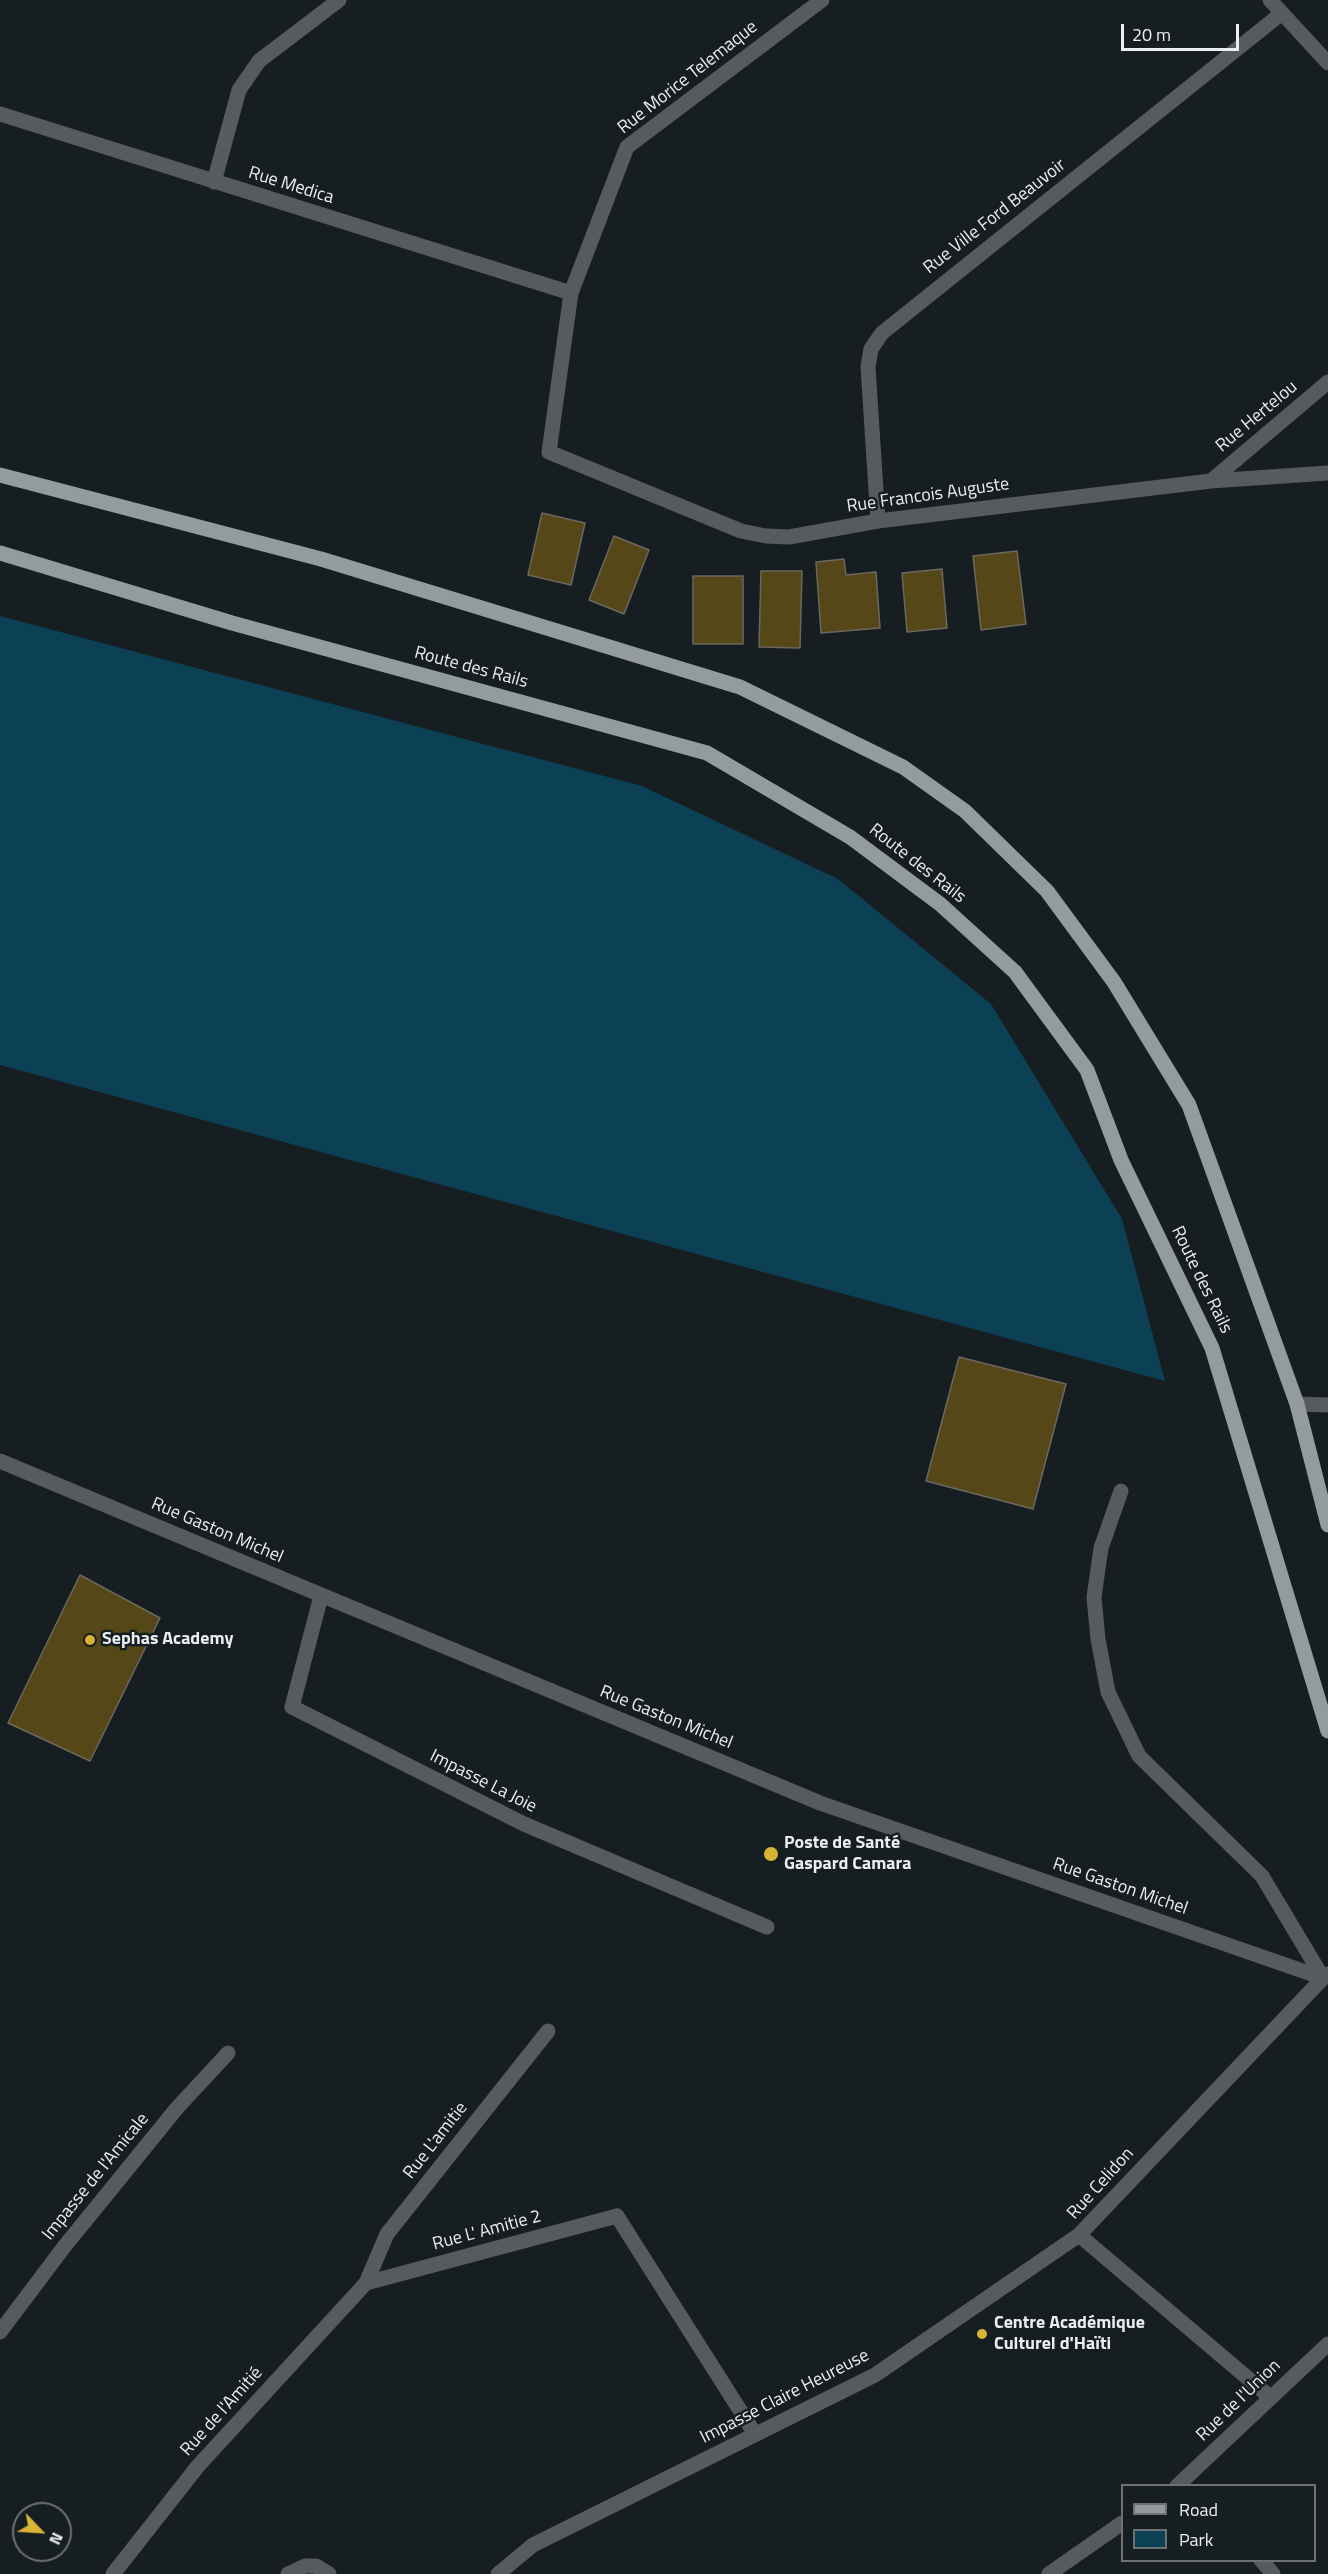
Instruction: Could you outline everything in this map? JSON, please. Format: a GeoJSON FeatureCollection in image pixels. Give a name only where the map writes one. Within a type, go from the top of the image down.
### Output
{"type":"FeatureCollection","features":[{"type":"Feature","properties":{"kind":"main road"},"geometry":{"type":"LineString","coordinates":[[0,474],[321,559],[740,687],[903,767],[964,810],[1047,891],[1114,982],[1189,1105],[1297,1404],[1328,1525]]}},
{"type":"Feature","properties":{"kind":"main road","name":"Route des Rails"},"geometry":{"type":"LineString","coordinates":[[0,553],[232,623],[707,753],[850,837],[940,904],[1015,972],[1087,1070],[1121,1160],[1212,1348],[1328,1731]]}},
{"type":"Feature","properties":{"kind":"street"},"geometry":{"type":"LineString","coordinates":[[214,182],[239,90],[259,61],[339,0]]}},
{"type":"Feature","properties":{"kind":"street","name":"Rue Morice Telemaque"},"geometry":{"type":"LineString","coordinates":[[549,452],[571,293],[627,147],[822,0]]}},
{"type":"Feature","properties":{"kind":"street"},"geometry":{"type":"LineString","coordinates":[[1270,0],[1328,63]]}},
{"type":"Feature","properties":{"kind":"street","name":"Rue Ville Ford Beauvoir"},"geometry":{"type":"LineString","coordinates":[[878,521],[868,367],[872,349],[882,333],[1282,13]]}},
{"type":"Feature","properties":{"kind":"street","name":"Rue Medica"},"geometry":{"type":"LineString","coordinates":[[0,114],[571,293]]}},
{"type":"Feature","properties":{"kind":"street","name":"Rue Hertelou"},"geometry":{"type":"LineString","coordinates":[[1211,481],[1328,382]]}},
{"type":"Feature","properties":{"kind":"street","name":"Rue Francois Auguste"},"geometry":{"type":"LineString","coordinates":[[549,452],[741,531],[766,536],[789,537],[878,521],[1211,481],[1328,473]]}},
{"type":"Feature","properties":{"kind":"street"},"geometry":{"type":"LineString","coordinates":[[1297,1404],[1328,1405]]}},
{"type":"Feature","properties":{"kind":"street","name":"Rue Gaston Michel"},"geometry":{"type":"LineString","coordinates":[[0,1461],[820,1803],[1325,1976]]}},
{"type":"Feature","properties":{"kind":"street"},"geometry":{"type":"LineString","coordinates":[[1121,1491],[1101,1548],[1094,1597],[1098,1639],[1108,1692],[1139,1756],[1262,1876],[1325,1976]]}},
{"type":"Feature","properties":{"kind":"street","name":"Impasse La Joie"},"geometry":{"type":"LineString","coordinates":[[321,1596],[292,1707],[524,1824],[766,1927]]}},
{"type":"Feature","properties":{"kind":"street","name":"Rue Celidon"},"geometry":{"type":"LineString","coordinates":[[1270,2397],[1079,2235],[1325,1976]]}},
{"type":"Feature","properties":{"kind":"street","name":"Rue L'amitie"},"geometry":{"type":"LineString","coordinates":[[366,2283],[387,2234],[548,2031]]}},
{"type":"Feature","properties":{"kind":"street","name":"Impasse de l'Amicale"},"geometry":{"type":"LineString","coordinates":[[0,2332],[64,2247],[170,2117],[228,2053]]}},
{"type":"Feature","properties":{"kind":"street","name":"Rue L' Amitie 2"},"geometry":{"type":"LineString","coordinates":[[366,2283],[617,2216],[755,2434]]}},
{"type":"Feature","properties":{"kind":"street","name":"Impasse Claire Heureuse"},"geometry":{"type":"LineString","coordinates":[[498,2574],[533,2545],[876,2375],[1079,2235]]}},
{"type":"Feature","properties":{"kind":"street","name":"Rue de l'Amitié"},"geometry":{"type":"LineString","coordinates":[[113,2574],[198,2466],[366,2283]]}},
{"type":"Feature","properties":{"kind":"street","name":"Rue de l'Union"},"geometry":{"type":"LineString","coordinates":[[1184,2483],[1270,2397],[1328,2344]]}},
{"type":"Feature","properties":{"kind":"street"},"geometry":{"type":"LineString","coordinates":[[1049,2574],[1121,2524]]}},
{"type":"Feature","properties":{"kind":"street"},"geometry":{"type":"LineString","coordinates":[[1263,2562],[1273,2574]]}},
{"type":"Feature","properties":{"kind":"street"},"geometry":{"type":"LineString","coordinates":[[288,2574],[305,2566],[316,2566],[329,2574]]}},
{"type":"Feature","properties":{"kind":"green space"},"geometry":{"type":"Polygon","coordinates":[[[0,616],[642,786],[838,879],[991,1004],[1122,1219],[1165,1381],[0,1065],[0,616]]]}},
{"type":"Feature","properties":{"kind":"building"},"geometry":{"type":"Polygon","coordinates":[[[542,513],[585,523],[571,585],[528,575],[542,513]]]}},
{"type":"Feature","properties":{"kind":"building"},"geometry":{"type":"Polygon","coordinates":[[[614,536],[649,550],[624,614],[589,600],[614,536]]]}},
{"type":"Feature","properties":{"kind":"building"},"geometry":{"type":"Polygon","coordinates":[[[1017,551],[1026,624],[981,630],[973,556],[1017,551]]]}},
{"type":"Feature","properties":{"kind":"building"},"geometry":{"type":"Polygon","coordinates":[[[844,559],[846,575],[876,572],[880,628],[821,633],[816,562],[844,559]]]}},
{"type":"Feature","properties":{"kind":"building"},"geometry":{"type":"Polygon","coordinates":[[[942,569],[947,628],[907,632],[902,573],[942,569]]]}},
{"type":"Feature","properties":{"kind":"building"},"geometry":{"type":"Polygon","coordinates":[[[761,571],[802,571],[800,648],[759,647],[761,571]]]}},
{"type":"Feature","properties":{"kind":"building"},"geometry":{"type":"Polygon","coordinates":[[[693,576],[743,576],[743,644],[693,644],[693,576]]]}},
{"type":"Feature","properties":{"kind":"building"},"geometry":{"type":"Polygon","coordinates":[[[959,1357],[1066,1384],[1033,1509],[926,1481],[959,1357]]]}},
{"type":"Feature","properties":{"kind":"building"},"geometry":{"type":"Polygon","coordinates":[[[80,1575],[160,1618],[90,1761],[8,1723],[80,1575]]]}},
{"type":"Feature","properties":{"kind":"place","name":"Sephas Academy"},"geometry":{"type":"Point","coordinates":[90,1640]}},
{"type":"Feature","properties":{"kind":"place","name":"Poste de Santé Gaspard Camara"},"geometry":{"type":"Point","coordinates":[771,1854]}},
{"type":"Feature","properties":{"kind":"place","name":"Centre Académique Culturel d'Haïti"},"geometry":{"type":"Point","coordinates":[982,2334]}}]}
